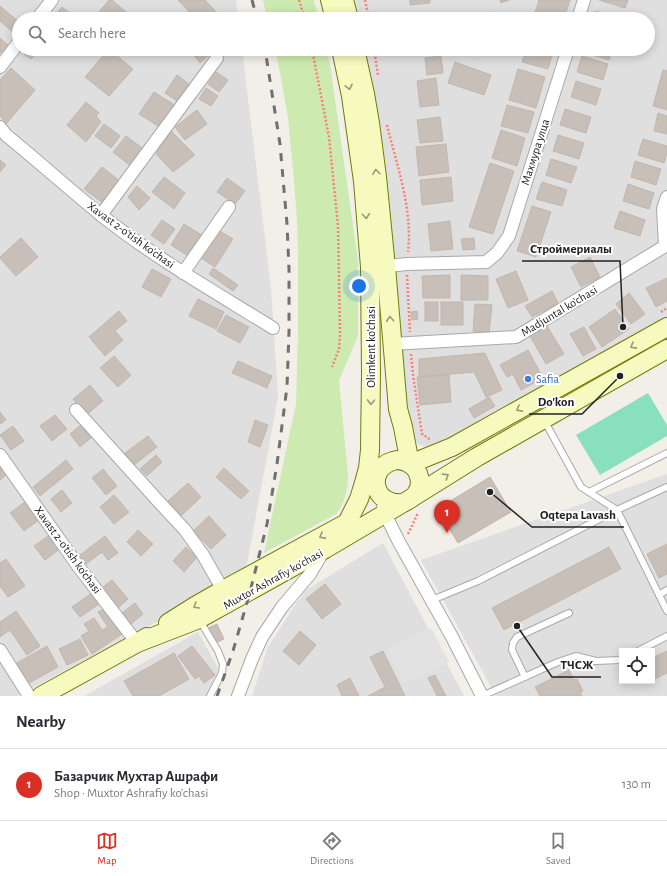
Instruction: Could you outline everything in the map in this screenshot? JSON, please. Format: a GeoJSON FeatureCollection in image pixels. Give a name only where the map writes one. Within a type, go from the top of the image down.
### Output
{"type":"FeatureCollection","features":[{"type":"Feature","properties":{"kind":"main road"},"geometry":{"type":"LineString","coordinates":[[330,0],[333,12]]}},
{"type":"Feature","properties":{"kind":"main road"},"geometry":{"type":"LineString","coordinates":[[344,0],[347,12]]}},
{"type":"Feature","properties":{"kind":"main road","name":"Olimkent ko'chasi"},"geometry":{"type":"LineString","coordinates":[[342,56],[351,96],[378,267],[392,344],[398,409],[410,464]]}},
{"type":"Feature","properties":{"kind":"main road","name":"Olimkent ko'chasi"},"geometry":{"type":"LineString","coordinates":[[347,523],[358,499],[368,468],[370,450],[371,374],[378,267],[377,177],[370,123],[357,56]]}},
{"type":"Feature","properties":{"kind":"main road"},"geometry":{"type":"LineString","coordinates":[[410,464],[452,447],[664,320]]}},
{"type":"Feature","properties":{"kind":"main road","name":"Muxtor Ashrafiy ko'chasi"},"geometry":{"type":"LineString","coordinates":[[137,643],[199,619],[250,592],[385,514],[477,457],[667,349]]}},
{"type":"Feature","properties":{"kind":"main road"},"geometry":{"type":"LineString","coordinates":[[403,427],[412,439],[423,446],[437,449],[452,447]]}},
{"type":"Feature","properties":{"kind":"main road"},"geometry":{"type":"LineString","coordinates":[[370,450],[378,486],[384,499],[390,502],[396,504],[409,499],[419,488],[419,474],[415,468],[403,461],[396,460],[389,462],[378,472],[378,486]]}},
{"type":"Feature","properties":{"kind":"main road","name":"Muxtor Ashrafiy ko'chasi"},"geometry":{"type":"LineString","coordinates":[[41,696],[137,643],[223,590],[347,523],[378,486]]}},
{"type":"Feature","properties":{"kind":"street"},"geometry":{"type":"LineString","coordinates":[[43,12],[52,0]]}},
{"type":"Feature","properties":{"kind":"street"},"geometry":{"type":"LineString","coordinates":[[580,12],[584,0]]}},
{"type":"Feature","properties":{"kind":"street"},"geometry":{"type":"LineString","coordinates":[[0,67],[12,51]]}},
{"type":"Feature","properties":{"kind":"street","name":"Махмура улца"},"geometry":{"type":"LineString","coordinates":[[407,264],[486,262],[497,253],[509,236],[566,56]]}},
{"type":"Feature","properties":{"kind":"street"},"geometry":{"type":"LineString","coordinates":[[101,215],[217,58]]}},
{"type":"Feature","properties":{"kind":"street","name":"Xavast 2-o'tish ko'chasi"},"geometry":{"type":"LineString","coordinates":[[0,128],[6,135],[101,215],[143,246],[183,273],[274,328]]}},
{"type":"Feature","properties":{"kind":"street","name":"Madjuntal ko'chasi"},"geometry":{"type":"LineString","coordinates":[[392,344],[516,337],[666,246],[663,209],[667,197]]}},
{"type":"Feature","properties":{"kind":"street"},"geometry":{"type":"LineString","coordinates":[[183,273],[230,207]]}},
{"type":"Feature","properties":{"kind":"street"},"geometry":{"type":"LineString","coordinates":[[378,267],[407,264]]}},
{"type":"Feature","properties":{"kind":"street"},"geometry":{"type":"LineString","coordinates":[[76,410],[186,530],[203,555],[223,590]]}},
{"type":"Feature","properties":{"kind":"street","name":"Xavast 2-o'tish ko'chasi"},"geometry":{"type":"LineString","coordinates":[[0,455],[78,566],[137,643]]}},
{"type":"Feature","properties":{"kind":"street"},"geometry":{"type":"LineString","coordinates":[[378,486],[385,514],[452,637],[482,696]]}},
{"type":"Feature","properties":{"kind":"street"},"geometry":{"type":"LineString","coordinates":[[238,696],[262,637],[282,607],[310,574],[325,549]]}},
{"type":"Feature","properties":{"kind":"street"},"geometry":{"type":"LineString","coordinates":[[0,650],[29,696]]}},
{"type":"Feature","properties":{"kind":"lane"},"geometry":{"type":"LineString","coordinates":[[543,419],[581,487],[617,510],[667,612]]}},
{"type":"Feature","properties":{"kind":"lane"},"geometry":{"type":"LineString","coordinates":[[589,492],[667,453]]}},
{"type":"Feature","properties":{"kind":"lane"},"geometry":{"type":"LineString","coordinates":[[432,600],[478,581],[617,510],[667,487]]}},
{"type":"Feature","properties":{"kind":"lane"},"geometry":{"type":"LineString","coordinates":[[659,595],[667,590]]}},
{"type":"Feature","properties":{"kind":"lane"},"geometry":{"type":"LineString","coordinates":[[525,677],[512,650],[513,643],[517,636],[569,613]]}},
{"type":"Feature","properties":{"kind":"lane"},"geometry":{"type":"LineString","coordinates":[[199,619],[218,651],[223,664],[222,673],[210,696]]}},
{"type":"Feature","properties":{"kind":"lane"},"geometry":{"type":"LineString","coordinates":[[644,648],[667,636]]}},
{"type":"Feature","properties":{"kind":"lane"},"geometry":{"type":"LineString","coordinates":[[482,696],[558,662],[576,656],[596,661],[619,660]]}},
{"type":"Feature","properties":{"kind":"path"},"geometry":{"type":"LineString","coordinates":[[300,0],[303,12]]}},
{"type":"Feature","properties":{"kind":"path"},"geometry":{"type":"LineString","coordinates":[[365,0],[368,12]]}},
{"type":"Feature","properties":{"kind":"path"},"geometry":{"type":"LineString","coordinates":[[313,56],[329,137],[338,226],[340,335],[338,349],[332,366]]}},
{"type":"Feature","properties":{"kind":"path"},"geometry":{"type":"LineString","coordinates":[[375,56],[378,78]]}},
{"type":"Feature","properties":{"kind":"path"},"geometry":{"type":"LineString","coordinates":[[386,120],[406,201],[410,240],[407,264],[410,343],[413,375],[422,434],[434,441]]}},
{"type":"Feature","properties":{"kind":"path"},"geometry":{"type":"LineString","coordinates":[[664,320],[667,308]]}},
{"type":"Feature","properties":{"kind":"shaded area"},"geometry":{"type":"Polygon","coordinates":[[[0,0],[236,0],[237,12],[12,12],[12,56],[243,56],[271,288],[278,397],[245,575],[17,696],[0,696],[0,0]]]}},
{"type":"Feature","properties":{"kind":"shaded area"},"geometry":{"type":"Polygon","coordinates":[[[344,0],[667,0],[667,349],[477,457],[452,447],[430,448],[423,446],[407,434],[356,56],[655,56],[655,12],[347,12],[344,0]]]}},
{"type":"Feature","properties":{"kind":"shaded area"},"geometry":{"type":"Polygon","coordinates":[[[667,474],[667,696],[496,696],[421,560],[667,474]]]}},
{"type":"Feature","properties":{"kind":"shaded area"},"geometry":{"type":"Polygon","coordinates":[[[383,543],[464,696],[252,696],[268,647],[306,590],[383,543]]]}},
{"type":"Feature","properties":{"kind":"shaded area"},"geometry":{"type":"Polygon","coordinates":[[[431,628],[449,662],[405,684],[387,649],[431,628]]]}},
{"type":"Feature","properties":{"kind":"shaded area"},"geometry":{"type":"Polygon","coordinates":[[[198,632],[218,668],[217,677],[207,696],[84,696],[198,632]]]}},
{"type":"Feature","properties":{"kind":"green space"},"geometry":{"type":"Polygon","coordinates":[[[263,0],[314,0],[317,12],[266,12],[263,0]]]}},
{"type":"Feature","properties":{"kind":"green space"},"geometry":{"type":"Polygon","coordinates":[[[276,56],[328,56],[358,260],[358,336],[339,380],[348,475],[347,491],[344,501],[336,514],[264,553],[296,404],[298,333],[297,220],[288,118],[276,56]]]}},
{"type":"Feature","properties":{"kind":"green space"},"geometry":{"type":"Polygon","coordinates":[[[648,393],[667,425],[667,436],[600,475],[576,435],[648,393]]]}},
{"type":"Feature","properties":{"kind":"building"},"geometry":{"type":"Polygon","coordinates":[[[109,0],[112,0],[126,12],[99,12],[109,0]]]}},
{"type":"Feature","properties":{"kind":"building"},"geometry":{"type":"Polygon","coordinates":[[[178,0],[205,0],[216,12],[189,12],[178,0]]]}},
{"type":"Feature","properties":{"kind":"building"},"geometry":{"type":"Polygon","coordinates":[[[410,0],[430,0],[430,3],[410,5],[410,0]]]}},
{"type":"Feature","properties":{"kind":"building"},"geometry":{"type":"Polygon","coordinates":[[[500,0],[509,0],[501,3],[500,0]]]}},
{"type":"Feature","properties":{"kind":"building"},"geometry":{"type":"Polygon","coordinates":[[[539,0],[570,0],[566,12],[535,12],[539,0]]]}},
{"type":"Feature","properties":{"kind":"building"},"geometry":{"type":"Polygon","coordinates":[[[599,0],[628,0],[625,8],[599,0]]]}},
{"type":"Feature","properties":{"kind":"building"},"geometry":{"type":"Polygon","coordinates":[[[0,6],[12,16],[12,32],[0,21],[0,6]]]}},
{"type":"Feature","properties":{"kind":"building"},"geometry":{"type":"Polygon","coordinates":[[[62,7],[69,12],[58,12],[62,7]]]}},
{"type":"Feature","properties":{"kind":"building"},"geometry":{"type":"Polygon","coordinates":[[[0,38],[9,46],[3,54],[0,52],[0,38]]]}},
{"type":"Feature","properties":{"kind":"building"},"geometry":{"type":"Polygon","coordinates":[[[27,56],[34,56],[31,59],[27,56]]]}},
{"type":"Feature","properties":{"kind":"building"},"geometry":{"type":"Polygon","coordinates":[[[103,56],[117,56],[133,69],[109,96],[85,77],[103,56]]]}},
{"type":"Feature","properties":{"kind":"building"},"geometry":{"type":"Polygon","coordinates":[[[194,56],[208,56],[200,63],[194,56]]]}},
{"type":"Feature","properties":{"kind":"building"},"geometry":{"type":"Polygon","coordinates":[[[441,56],[443,73],[427,75],[425,58],[441,56]]]}},
{"type":"Feature","properties":{"kind":"building"},"geometry":{"type":"Polygon","coordinates":[[[524,56],[552,56],[548,69],[522,62],[524,56]]]}},
{"type":"Feature","properties":{"kind":"building"},"geometry":{"type":"Polygon","coordinates":[[[582,56],[608,64],[603,80],[577,72],[582,56]]]}},
{"type":"Feature","properties":{"kind":"building"},"geometry":{"type":"Polygon","coordinates":[[[596,56],[610,56],[609,60],[596,56]]]}},
{"type":"Feature","properties":{"kind":"building"},"geometry":{"type":"Polygon","coordinates":[[[455,62],[491,75],[484,95],[448,83],[455,62]]]}},
{"type":"Feature","properties":{"kind":"building"},"geometry":{"type":"Polygon","coordinates":[[[11,68],[35,90],[6,124],[0,115],[0,80],[11,68]]]}},
{"type":"Feature","properties":{"kind":"building"},"geometry":{"type":"Polygon","coordinates":[[[518,69],[545,77],[536,108],[509,100],[518,69]]]}},
{"type":"Feature","properties":{"kind":"building"},"geometry":{"type":"Polygon","coordinates":[[[663,70],[667,71],[667,110],[653,106],[663,70]]]}},
{"type":"Feature","properties":{"kind":"building"},"geometry":{"type":"Polygon","coordinates":[[[216,72],[228,80],[219,92],[208,84],[216,72]]]}},
{"type":"Feature","properties":{"kind":"building"},"geometry":{"type":"Polygon","coordinates":[[[177,75],[189,84],[177,101],[165,93],[177,75]]]}},
{"type":"Feature","properties":{"kind":"building"},"geometry":{"type":"Polygon","coordinates":[[[436,78],[439,105],[420,107],[417,81],[436,78]]]}},
{"type":"Feature","properties":{"kind":"building"},"geometry":{"type":"Polygon","coordinates":[[[576,81],[601,89],[596,105],[571,97],[576,81]]]}},
{"type":"Feature","properties":{"kind":"building"},"geometry":{"type":"Polygon","coordinates":[[[206,88],[218,96],[211,106],[199,99],[206,88]]]}},
{"type":"Feature","properties":{"kind":"building"},"geometry":{"type":"Polygon","coordinates":[[[154,92],[176,106],[161,128],[139,114],[154,92]]]}},
{"type":"Feature","properties":{"kind":"building"},"geometry":{"type":"Polygon","coordinates":[[[86,102],[99,113],[96,116],[101,122],[86,142],[67,125],[86,102]]]}},
{"type":"Feature","properties":{"kind":"building"},"geometry":{"type":"Polygon","coordinates":[[[507,105],[534,112],[528,133],[501,126],[507,105]]]}},
{"type":"Feature","properties":{"kind":"building"},"geometry":{"type":"Polygon","coordinates":[[[565,109],[591,117],[586,133],[560,125],[565,109]]]}},
{"type":"Feature","properties":{"kind":"building"},"geometry":{"type":"Polygon","coordinates":[[[197,110],[207,124],[185,140],[175,127],[197,110]]]}},
{"type":"Feature","properties":{"kind":"building"},"geometry":{"type":"Polygon","coordinates":[[[658,113],[667,116],[667,134],[654,131],[658,113]]]}},
{"type":"Feature","properties":{"kind":"building"},"geometry":{"type":"Polygon","coordinates":[[[440,117],[443,141],[420,143],[417,120],[440,117]]]}},
{"type":"Feature","properties":{"kind":"building"},"geometry":{"type":"Polygon","coordinates":[[[104,124],[120,136],[111,148],[95,136],[104,124]]]}},
{"type":"Feature","properties":{"kind":"building"},"geometry":{"type":"Polygon","coordinates":[[[501,130],[525,138],[517,166],[492,158],[501,130]]]}},
{"type":"Feature","properties":{"kind":"building"},"geometry":{"type":"Polygon","coordinates":[[[171,131],[195,155],[173,172],[156,154],[171,131]]]}},
{"type":"Feature","properties":{"kind":"building"},"geometry":{"type":"Polygon","coordinates":[[[558,135],[584,143],[579,159],[553,151],[558,135]]]}},
{"type":"Feature","properties":{"kind":"building"},"geometry":{"type":"Polygon","coordinates":[[[126,136],[145,150],[132,167],[113,152],[126,136]]]}},
{"type":"Feature","properties":{"kind":"building"},"geometry":{"type":"Polygon","coordinates":[[[643,139],[667,146],[667,153],[664,163],[638,155],[643,139]]]}},
{"type":"Feature","properties":{"kind":"building"},"geometry":{"type":"Polygon","coordinates":[[[446,144],[449,172],[419,176],[416,147],[446,144]]]}},
{"type":"Feature","properties":{"kind":"building"},"geometry":{"type":"Polygon","coordinates":[[[551,159],[577,167],[571,183],[546,175],[551,159]]]}},
{"type":"Feature","properties":{"kind":"building"},"geometry":{"type":"Polygon","coordinates":[[[0,160],[6,165],[0,172],[0,160]]]}},
{"type":"Feature","properties":{"kind":"building"},"geometry":{"type":"Polygon","coordinates":[[[635,161],[661,169],[656,185],[631,177],[635,161]]]}},
{"type":"Feature","properties":{"kind":"building"},"geometry":{"type":"Polygon","coordinates":[[[490,163],[514,171],[493,234],[469,227],[490,163]]]}},
{"type":"Feature","properties":{"kind":"building"},"geometry":{"type":"Polygon","coordinates":[[[102,167],[120,181],[103,203],[84,189],[102,167]]]}},
{"type":"Feature","properties":{"kind":"building"},"geometry":{"type":"Polygon","coordinates":[[[164,177],[185,193],[174,209],[152,192],[164,177]]]}},
{"type":"Feature","properties":{"kind":"building"},"geometry":{"type":"Polygon","coordinates":[[[451,177],[453,201],[422,205],[420,180],[451,177]]]}},
{"type":"Feature","properties":{"kind":"building"},"geometry":{"type":"Polygon","coordinates":[[[227,178],[245,191],[235,204],[217,192],[227,178]]]}},
{"type":"Feature","properties":{"kind":"building"},"geometry":{"type":"Polygon","coordinates":[[[542,182],[567,190],[562,206],[536,199],[542,182]]]}},
{"type":"Feature","properties":{"kind":"building"},"geometry":{"type":"Polygon","coordinates":[[[628,184],[654,193],[649,209],[623,201],[628,184]]]}},
{"type":"Feature","properties":{"kind":"building"},"geometry":{"type":"Polygon","coordinates":[[[137,186],[150,198],[139,210],[128,197],[137,186]]]}},
{"type":"Feature","properties":{"kind":"building"},"geometry":{"type":"Polygon","coordinates":[[[532,206],[551,212],[536,257],[517,251],[532,206]]]}},
{"type":"Feature","properties":{"kind":"building"},"geometry":{"type":"Polygon","coordinates":[[[620,211],[645,220],[640,236],[614,228],[620,211]]]}},
{"type":"Feature","properties":{"kind":"building"},"geometry":{"type":"Polygon","coordinates":[[[162,220],[175,229],[164,244],[151,235],[162,220]]]}},
{"type":"Feature","properties":{"kind":"building"},"geometry":{"type":"Polygon","coordinates":[[[450,221],[453,249],[431,251],[428,224],[450,221]]]}},
{"type":"Feature","properties":{"kind":"building"},"geometry":{"type":"Polygon","coordinates":[[[184,224],[205,237],[191,258],[171,245],[184,224]]]}},
{"type":"Feature","properties":{"kind":"building"},"geometry":{"type":"Polygon","coordinates":[[[218,230],[233,239],[215,267],[200,257],[218,230]]]}},
{"type":"Feature","properties":{"kind":"building"},"geometry":{"type":"Polygon","coordinates":[[[21,238],[38,257],[16,276],[0,257],[21,238]]]}},
{"type":"Feature","properties":{"kind":"building"},"geometry":{"type":"Polygon","coordinates":[[[474,238],[475,249],[463,250],[461,239],[474,238]]]}},
{"type":"Feature","properties":{"kind":"building"},"geometry":{"type":"Polygon","coordinates":[[[590,257],[600,277],[581,287],[571,267],[590,257]]]}},
{"type":"Feature","properties":{"kind":"building"},"geometry":{"type":"Polygon","coordinates":[[[213,268],[238,285],[233,291],[209,274],[213,268]]]}},
{"type":"Feature","properties":{"kind":"building"},"geometry":{"type":"Polygon","coordinates":[[[152,269],[171,279],[161,297],[142,287],[152,269]]]}},
{"type":"Feature","properties":{"kind":"building"},"geometry":{"type":"Polygon","coordinates":[[[516,271],[528,300],[508,308],[496,279],[516,271]]]}},
{"type":"Feature","properties":{"kind":"building"},"geometry":{"type":"Polygon","coordinates":[[[450,275],[450,298],[423,298],[422,276],[450,275]]]}},
{"type":"Feature","properties":{"kind":"building"},"geometry":{"type":"Polygon","coordinates":[[[461,275],[488,276],[488,300],[461,300],[461,275]]]}},
{"type":"Feature","properties":{"kind":"building"},"geometry":{"type":"Polygon","coordinates":[[[667,278],[667,301],[656,307],[646,288],[667,278]]]}},
{"type":"Feature","properties":{"kind":"building"},"geometry":{"type":"Polygon","coordinates":[[[552,291],[558,303],[532,317],[525,306],[552,291]]]}},
{"type":"Feature","properties":{"kind":"building"},"geometry":{"type":"Polygon","coordinates":[[[629,293],[645,314],[631,324],[616,304],[629,293]]]}},
{"type":"Feature","properties":{"kind":"building"},"geometry":{"type":"Polygon","coordinates":[[[198,299],[224,312],[216,329],[189,316],[198,299]]]}},
{"type":"Feature","properties":{"kind":"building"},"geometry":{"type":"Polygon","coordinates":[[[425,302],[438,302],[438,321],[425,321],[425,302]]]}},
{"type":"Feature","properties":{"kind":"building"},"geometry":{"type":"Polygon","coordinates":[[[441,302],[463,302],[463,325],[441,325],[441,302]]]}},
{"type":"Feature","properties":{"kind":"building"},"geometry":{"type":"Polygon","coordinates":[[[475,304],[492,305],[489,333],[473,331],[475,304]]]}},
{"type":"Feature","properties":{"kind":"building"},"geometry":{"type":"Polygon","coordinates":[[[615,309],[629,329],[602,347],[589,327],[615,309]]]}},
{"type":"Feature","properties":{"kind":"building"},"geometry":{"type":"Polygon","coordinates":[[[119,311],[127,321],[115,331],[123,340],[105,356],[89,337],[119,311]]]}},
{"type":"Feature","properties":{"kind":"building"},"geometry":{"type":"Polygon","coordinates":[[[417,311],[418,319],[412,320],[411,312],[417,311]]]}},
{"type":"Feature","properties":{"kind":"building"},"geometry":{"type":"Polygon","coordinates":[[[226,315],[249,327],[240,343],[217,331],[226,315]]]}},
{"type":"Feature","properties":{"kind":"building"},"geometry":{"type":"Polygon","coordinates":[[[547,326],[564,354],[546,364],[530,336],[547,326]]]}},
{"type":"Feature","properties":{"kind":"building"},"geometry":{"type":"Polygon","coordinates":[[[584,327],[596,349],[583,356],[570,334],[584,327]]]}},
{"type":"Feature","properties":{"kind":"building"},"geometry":{"type":"Polygon","coordinates":[[[528,350],[543,378],[521,390],[513,374],[507,377],[500,365],[528,350]]]}},
{"type":"Feature","properties":{"kind":"building"},"geometry":{"type":"Polygon","coordinates":[[[485,353],[502,390],[486,397],[474,372],[419,377],[419,359],[485,353]]]}},
{"type":"Feature","properties":{"kind":"building"},"geometry":{"type":"Polygon","coordinates":[[[114,356],[131,375],[118,387],[100,368],[114,356]]]}},
{"type":"Feature","properties":{"kind":"building"},"geometry":{"type":"Polygon","coordinates":[[[238,361],[272,376],[267,388],[232,373],[238,361]]]}},
{"type":"Feature","properties":{"kind":"building"},"geometry":{"type":"Polygon","coordinates":[[[449,375],[451,402],[420,405],[417,377],[449,375]]]}},
{"type":"Feature","properties":{"kind":"building"},"geometry":{"type":"Polygon","coordinates":[[[90,385],[103,401],[86,415],[73,399],[90,385]]]}},
{"type":"Feature","properties":{"kind":"building"},"geometry":{"type":"Polygon","coordinates":[[[489,397],[495,406],[474,418],[469,409],[489,397]]]}},
{"type":"Feature","properties":{"kind":"building"},"geometry":{"type":"Polygon","coordinates":[[[0,412],[6,420],[0,424],[0,412]]]}},
{"type":"Feature","properties":{"kind":"building"},"geometry":{"type":"Polygon","coordinates":[[[55,415],[67,429],[52,441],[40,426],[55,415]]]}},
{"type":"Feature","properties":{"kind":"building"},"geometry":{"type":"Polygon","coordinates":[[[255,420],[268,425],[260,447],[248,442],[255,420]]]}},
{"type":"Feature","properties":{"kind":"building"},"geometry":{"type":"Polygon","coordinates":[[[82,424],[93,436],[80,447],[70,434],[82,424]]]}},
{"type":"Feature","properties":{"kind":"building"},"geometry":{"type":"Polygon","coordinates":[[[13,426],[24,441],[11,450],[0,435],[13,426]]]}},
{"type":"Feature","properties":{"kind":"building"},"geometry":{"type":"Polygon","coordinates":[[[148,436],[157,447],[134,465],[125,453],[148,436]]]}},
{"type":"Feature","properties":{"kind":"building"},"geometry":{"type":"Polygon","coordinates":[[[156,455],[162,462],[147,476],[140,469],[156,455]]]}},
{"type":"Feature","properties":{"kind":"building"},"geometry":{"type":"Polygon","coordinates":[[[66,460],[73,469],[40,496],[33,487],[66,460]]]}},
{"type":"Feature","properties":{"kind":"building"},"geometry":{"type":"Polygon","coordinates":[[[0,466],[6,475],[0,480],[0,466]]]}},
{"type":"Feature","properties":{"kind":"building"},"geometry":{"type":"Polygon","coordinates":[[[224,468],[249,491],[241,499],[216,477],[224,468]]]}},
{"type":"Feature","properties":{"kind":"building"},"geometry":{"type":"Polygon","coordinates":[[[103,469],[117,486],[106,495],[92,478],[103,469]]]}},
{"type":"Feature","properties":{"kind":"building"},"geometry":{"type":"Polygon","coordinates":[[[490,477],[511,512],[458,543],[437,509],[490,477]]]}},
{"type":"Feature","properties":{"kind":"building"},"geometry":{"type":"Polygon","coordinates":[[[188,483],[201,497],[181,516],[168,501],[188,483]]]}},
{"type":"Feature","properties":{"kind":"building"},"geometry":{"type":"Polygon","coordinates":[[[62,490],[72,503],[61,512],[51,499],[62,490]]]}},
{"type":"Feature","properties":{"kind":"building"},"geometry":{"type":"Polygon","coordinates":[[[114,495],[129,512],[114,524],[100,507],[114,495]]]}},
{"type":"Feature","properties":{"kind":"building"},"geometry":{"type":"Polygon","coordinates":[[[29,499],[43,517],[24,531],[10,513],[29,499]]]}},
{"type":"Feature","properties":{"kind":"building"},"geometry":{"type":"Polygon","coordinates":[[[209,516],[226,535],[211,549],[193,531],[209,516]]]}},
{"type":"Feature","properties":{"kind":"building"},"geometry":{"type":"Polygon","coordinates":[[[138,530],[153,544],[141,556],[127,542],[138,530]]]}},
{"type":"Feature","properties":{"kind":"building"},"geometry":{"type":"Polygon","coordinates":[[[51,534],[61,548],[45,560],[34,546],[51,534]]]}},
{"type":"Feature","properties":{"kind":"building"},"geometry":{"type":"Polygon","coordinates":[[[105,536],[118,553],[108,560],[102,552],[86,564],[80,555],[105,536]]]}},
{"type":"Feature","properties":{"kind":"building"},"geometry":{"type":"Polygon","coordinates":[[[667,544],[667,574],[659,578],[647,554],[667,544]]]}},
{"type":"Feature","properties":{"kind":"building"},"geometry":{"type":"Polygon","coordinates":[[[186,547],[197,557],[184,572],[173,561],[186,547]]]}},
{"type":"Feature","properties":{"kind":"building"},"geometry":{"type":"Polygon","coordinates":[[[609,547],[621,569],[504,630],[492,608],[609,547]]]}},
{"type":"Feature","properties":{"kind":"building"},"geometry":{"type":"Polygon","coordinates":[[[6,559],[25,586],[8,597],[0,586],[0,563],[6,559]]]}},
{"type":"Feature","properties":{"kind":"building"},"geometry":{"type":"Polygon","coordinates":[[[112,580],[128,599],[118,608],[102,588],[112,580]]]}},
{"type":"Feature","properties":{"kind":"building"},"geometry":{"type":"Polygon","coordinates":[[[325,584],[341,604],[322,619],[306,599],[325,584]]]}},
{"type":"Feature","properties":{"kind":"building"},"geometry":{"type":"Polygon","coordinates":[[[92,593],[99,604],[80,617],[72,607],[92,593]]]}},
{"type":"Feature","properties":{"kind":"building"},"geometry":{"type":"Polygon","coordinates":[[[135,603],[143,614],[131,624],[122,613],[135,603]]]}},
{"type":"Feature","properties":{"kind":"building"},"geometry":{"type":"Polygon","coordinates":[[[105,608],[122,634],[92,654],[81,636],[89,631],[84,624],[94,618],[102,630],[108,627],[98,612],[105,608]]]}},
{"type":"Feature","properties":{"kind":"building"},"geometry":{"type":"Polygon","coordinates":[[[16,611],[40,646],[27,655],[10,630],[0,637],[0,622],[16,611]]]}},
{"type":"Feature","properties":{"kind":"building"},"geometry":{"type":"Polygon","coordinates":[[[217,624],[224,639],[215,643],[208,628],[217,624]]]}},
{"type":"Feature","properties":{"kind":"building"},"geometry":{"type":"Polygon","coordinates":[[[300,631],[316,645],[299,665],[283,651],[300,631]]]}},
{"type":"Feature","properties":{"kind":"building"},"geometry":{"type":"Polygon","coordinates":[[[80,639],[88,655],[67,665],[59,649],[80,639]]]}},
{"type":"Feature","properties":{"kind":"building"},"geometry":{"type":"Polygon","coordinates":[[[47,646],[58,667],[27,684],[15,664],[47,646]]]}},
{"type":"Feature","properties":{"kind":"building"},"geometry":{"type":"Polygon","coordinates":[[[192,646],[215,675],[204,683],[199,676],[195,679],[178,656],[192,646]]]}},
{"type":"Feature","properties":{"kind":"building"},"geometry":{"type":"Polygon","coordinates":[[[383,651],[405,696],[368,696],[385,687],[370,657],[383,651]]]}},
{"type":"Feature","properties":{"kind":"building"},"geometry":{"type":"Polygon","coordinates":[[[667,651],[667,673],[655,679],[655,657],[667,651]]]}},
{"type":"Feature","properties":{"kind":"building"},"geometry":{"type":"Polygon","coordinates":[[[174,653],[189,679],[159,696],[133,696],[124,681],[174,653]]]}},
{"type":"Feature","properties":{"kind":"building"},"geometry":{"type":"Polygon","coordinates":[[[569,670],[574,680],[577,679],[583,691],[580,692],[582,696],[540,696],[535,687],[569,670]]]}},
{"type":"Feature","properties":{"kind":"building"},"geometry":{"type":"Polygon","coordinates":[[[435,675],[446,696],[437,696],[428,678],[435,675]]]}},
{"type":"Feature","properties":{"kind":"building"},"geometry":{"type":"Polygon","coordinates":[[[350,678],[359,696],[342,696],[337,685],[350,678]]]}},
{"type":"Feature","properties":{"kind":"railway"},"geometry":{"type":"LineString","coordinates":[[252,0],[255,12]]}},
{"type":"Feature","properties":{"kind":"railway"},"geometry":{"type":"LineString","coordinates":[[217,696],[233,651],[267,524],[277,464],[287,387],[289,332],[287,224],[280,144],[266,56]]}},
{"type":"Feature","properties":{"kind":"place","name":"Строймериалы"},"geometry":{"type":"Point","coordinates":[623,327]}},
{"type":"Feature","properties":{"kind":"place","name":"Do'kon"},"geometry":{"type":"Point","coordinates":[620,376]}},
{"type":"Feature","properties":{"kind":"place","name":"Safia"},"geometry":{"type":"Point","coordinates":[528,379]}},
{"type":"Feature","properties":{"kind":"place","name":"Oqtepa Lavash"},"geometry":{"type":"Point","coordinates":[490,492]}},
{"type":"Feature","properties":{"kind":"place","name":"Базарчик Мухтар Ашрафи"},"geometry":{"type":"Point","coordinates":[447,533]}},
{"type":"Feature","properties":{"kind":"place","name":"ТЧСЖ"},"geometry":{"type":"Point","coordinates":[517,626]}}]}
